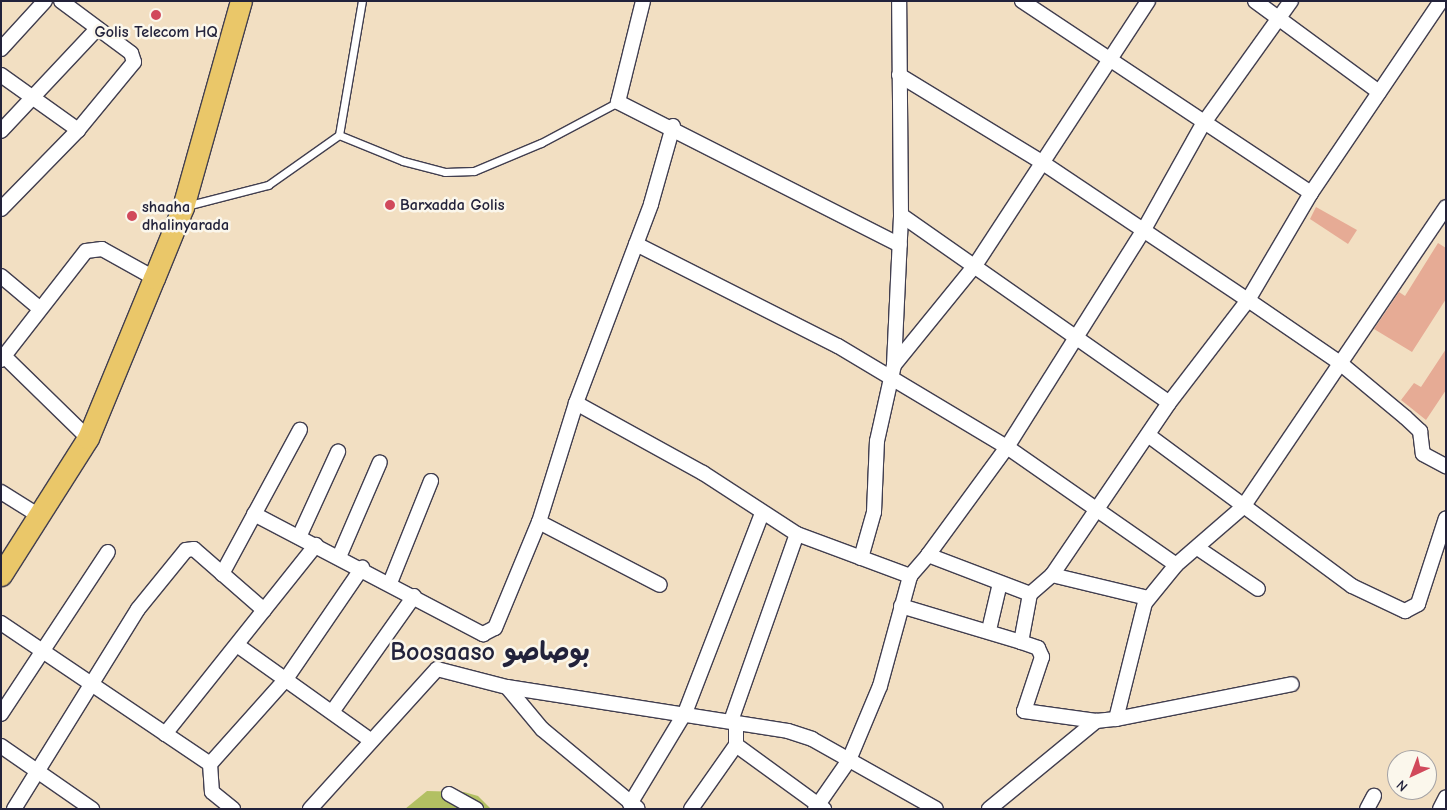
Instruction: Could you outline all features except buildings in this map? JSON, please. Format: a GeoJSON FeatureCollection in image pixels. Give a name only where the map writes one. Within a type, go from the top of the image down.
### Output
{"type":"FeatureCollection","features":[{"type":"Feature","properties":{"kind":"main road"},"geometry":{"type":"LineString","coordinates":[[1,575],[41,517],[88,438],[183,207],[241,1]]}},
{"type":"Feature","properties":{"kind":"street"},"geometry":{"type":"LineString","coordinates":[[1,49],[45,1]]}},
{"type":"Feature","properties":{"kind":"street"},"geometry":{"type":"LineString","coordinates":[[1,209],[78,130],[134,62],[131,53],[96,30],[61,1]]}},
{"type":"Feature","properties":{"kind":"street"},"geometry":{"type":"LineString","coordinates":[[643,1],[618,102],[673,126],[900,245]]}},
{"type":"Feature","properties":{"kind":"street"},"geometry":{"type":"LineString","coordinates":[[861,558],[874,512],[877,441],[894,365],[901,215],[899,1]]}},
{"type":"Feature","properties":{"kind":"street"},"geometry":{"type":"LineString","coordinates":[[1022,1],[1203,124],[1310,193]]}},
{"type":"Feature","properties":{"kind":"street"},"geometry":{"type":"LineString","coordinates":[[894,365],[976,264],[1148,1]]}},
{"type":"Feature","properties":{"kind":"street"},"geometry":{"type":"LineString","coordinates":[[1256,1],[1379,92]]}},
{"type":"Feature","properties":{"kind":"street"},"geometry":{"type":"LineString","coordinates":[[736,746],[819,808],[849,760],[880,686],[910,576],[928,555],[1007,447],[1142,233],[1203,124],[1280,19],[1291,1]]}},
{"type":"Feature","properties":{"kind":"street"},"geometry":{"type":"LineString","coordinates":[[1021,642],[1030,594],[1052,575],[1169,404],[1248,300],[1310,193],[1441,1]]}},
{"type":"Feature","properties":{"kind":"street"},"geometry":{"type":"LineString","coordinates":[[1,131],[96,30]]}},
{"type":"Feature","properties":{"kind":"street"},"geometry":{"type":"LineString","coordinates":[[1,74],[35,95],[78,130]]}},
{"type":"Feature","properties":{"kind":"street"},"geometry":{"type":"LineString","coordinates":[[900,75],[1043,163],[1142,233],[1248,300],[1340,363],[1415,425],[1423,454],[1446,466]]}},
{"type":"Feature","properties":{"kind":"street"},"geometry":{"type":"LineString","coordinates":[[254,514],[362,568],[483,634],[495,628],[539,522],[576,403],[636,244],[673,126]]}},
{"type":"Feature","properties":{"kind":"street"},"geometry":{"type":"LineString","coordinates":[[1116,719],[1148,598],[1176,565],[1199,549],[1243,507],[1446,207]]}},
{"type":"Feature","properties":{"kind":"street"},"geometry":{"type":"LineString","coordinates":[[901,215],[976,264],[1169,404]]}},
{"type":"Feature","properties":{"kind":"street"},"geometry":{"type":"LineString","coordinates":[[636,244],[838,346],[891,380],[1007,447],[1176,565]]}},
{"type":"Feature","properties":{"kind":"street"},"geometry":{"type":"LineString","coordinates":[[88,438],[3,358],[39,308],[86,251],[102,249],[154,278]]}},
{"type":"Feature","properties":{"kind":"street"},"geometry":{"type":"LineString","coordinates":[[1,276],[39,308]]}},
{"type":"Feature","properties":{"kind":"street"},"geometry":{"type":"LineString","coordinates":[[576,403],[704,473],[762,513],[797,534],[910,576]]}},
{"type":"Feature","properties":{"kind":"street"},"geometry":{"type":"LineString","coordinates":[[222,574],[300,430]]}},
{"type":"Feature","properties":{"kind":"street"},"geometry":{"type":"LineString","coordinates":[[1148,435],[1352,586],[1409,612],[1418,604],[1446,518]]}},
{"type":"Feature","properties":{"kind":"street"},"geometry":{"type":"LineString","coordinates":[[299,537],[338,452]]}},
{"type":"Feature","properties":{"kind":"street"},"geometry":{"type":"LineString","coordinates":[[340,557],[380,462]]}},
{"type":"Feature","properties":{"kind":"street"},"geometry":{"type":"LineString","coordinates":[[390,583],[431,481]]}},
{"type":"Feature","properties":{"kind":"street"},"geometry":{"type":"LineString","coordinates":[[1,492],[41,517]]}},
{"type":"Feature","properties":{"kind":"street"},"geometry":{"type":"LineString","coordinates":[[507,687],[542,730],[634,806],[685,713],[762,513]]}},
{"type":"Feature","properties":{"kind":"street"},"geometry":{"type":"LineString","coordinates":[[539,522],[660,585]]}},
{"type":"Feature","properties":{"kind":"street"},"geometry":{"type":"LineString","coordinates":[[691,809],[736,746],[733,722],[797,534]]}},
{"type":"Feature","properties":{"kind":"street"},"geometry":{"type":"LineString","coordinates":[[165,734],[316,545]]}},
{"type":"Feature","properties":{"kind":"street"},"geometry":{"type":"LineString","coordinates":[[14,809],[138,608],[186,550],[194,549],[264,610]]}},
{"type":"Feature","properties":{"kind":"street"},"geometry":{"type":"LineString","coordinates":[[1199,549],[1258,589]]}},
{"type":"Feature","properties":{"kind":"street"},"geometry":{"type":"LineString","coordinates":[[1,714],[108,552]]}},
{"type":"Feature","properties":{"kind":"street"},"geometry":{"type":"LineString","coordinates":[[928,555],[1030,594]]}},
{"type":"Feature","properties":{"kind":"street"},"geometry":{"type":"LineString","coordinates":[[232,809],[212,792],[210,764],[286,679],[362,568]]}},
{"type":"Feature","properties":{"kind":"street"},"geometry":{"type":"LineString","coordinates":[[1052,575],[1148,598]]}},
{"type":"Feature","properties":{"kind":"street"},"geometry":{"type":"LineString","coordinates":[[989,630],[1000,583]]}},
{"type":"Feature","properties":{"kind":"street"},"geometry":{"type":"LineString","coordinates":[[332,712],[414,596]]}},
{"type":"Feature","properties":{"kind":"street"},"geometry":{"type":"LineString","coordinates":[[901,606],[989,630],[1021,642],[1042,653],[1024,711],[1096,721],[1116,719],[1292,684]]}},
{"type":"Feature","properties":{"kind":"street"},"geometry":{"type":"LineString","coordinates":[[1,623],[210,764]]}},
{"type":"Feature","properties":{"kind":"street"},"geometry":{"type":"LineString","coordinates":[[237,645],[370,740]]}},
{"type":"Feature","properties":{"kind":"street"},"geometry":{"type":"LineString","coordinates":[[310,809],[370,740],[437,669],[507,687],[685,713],[807,737],[929,807]]}},
{"type":"Feature","properties":{"kind":"street"},"geometry":{"type":"LineString","coordinates":[[990,809],[1096,721]]}},
{"type":"Feature","properties":{"kind":"street"},"geometry":{"type":"LineString","coordinates":[[1,746],[92,809]]}},
{"type":"Feature","properties":{"kind":"street"},"geometry":{"type":"LineString","coordinates":[[449,794],[476,809]]}},
{"type":"Feature","properties":{"kind":"street"},"geometry":{"type":"LineString","coordinates":[[1366,809],[1374,796]]}},
{"type":"Feature","properties":{"kind":"street"},"geometry":{"type":"LineString","coordinates":[[1440,809],[1446,797]]}},
{"type":"Feature","properties":{"kind":"lane"},"geometry":{"type":"LineString","coordinates":[[183,207],[268,185],[339,135],[362,1]]}},
{"type":"Feature","properties":{"kind":"lane"},"geometry":{"type":"LineString","coordinates":[[339,135],[403,162],[445,172],[474,171],[541,143],[618,102]]}},
{"type":"Feature","properties":{"kind":"green space"},"geometry":{"type":"Polygon","coordinates":[[[427,791],[464,792],[478,796],[491,809],[405,809],[427,791]]]}},
{"type":"Feature","properties":{"kind":"place","name":"Golis Telecom HQ"},"geometry":{"type":"Point","coordinates":[156,15]}},
{"type":"Feature","properties":{"kind":"place","name":"Barxadda Golis"},"geometry":{"type":"Point","coordinates":[390,205]}},
{"type":"Feature","properties":{"kind":"place","name":"shaaha dhalinyarada"},"geometry":{"type":"Point","coordinates":[132,216]}},
{"type":"Feature","properties":{"kind":"district","name":"Boosaaso بوصاصو"},"geometry":{"type":"Point","coordinates":[490,653]}}]}
